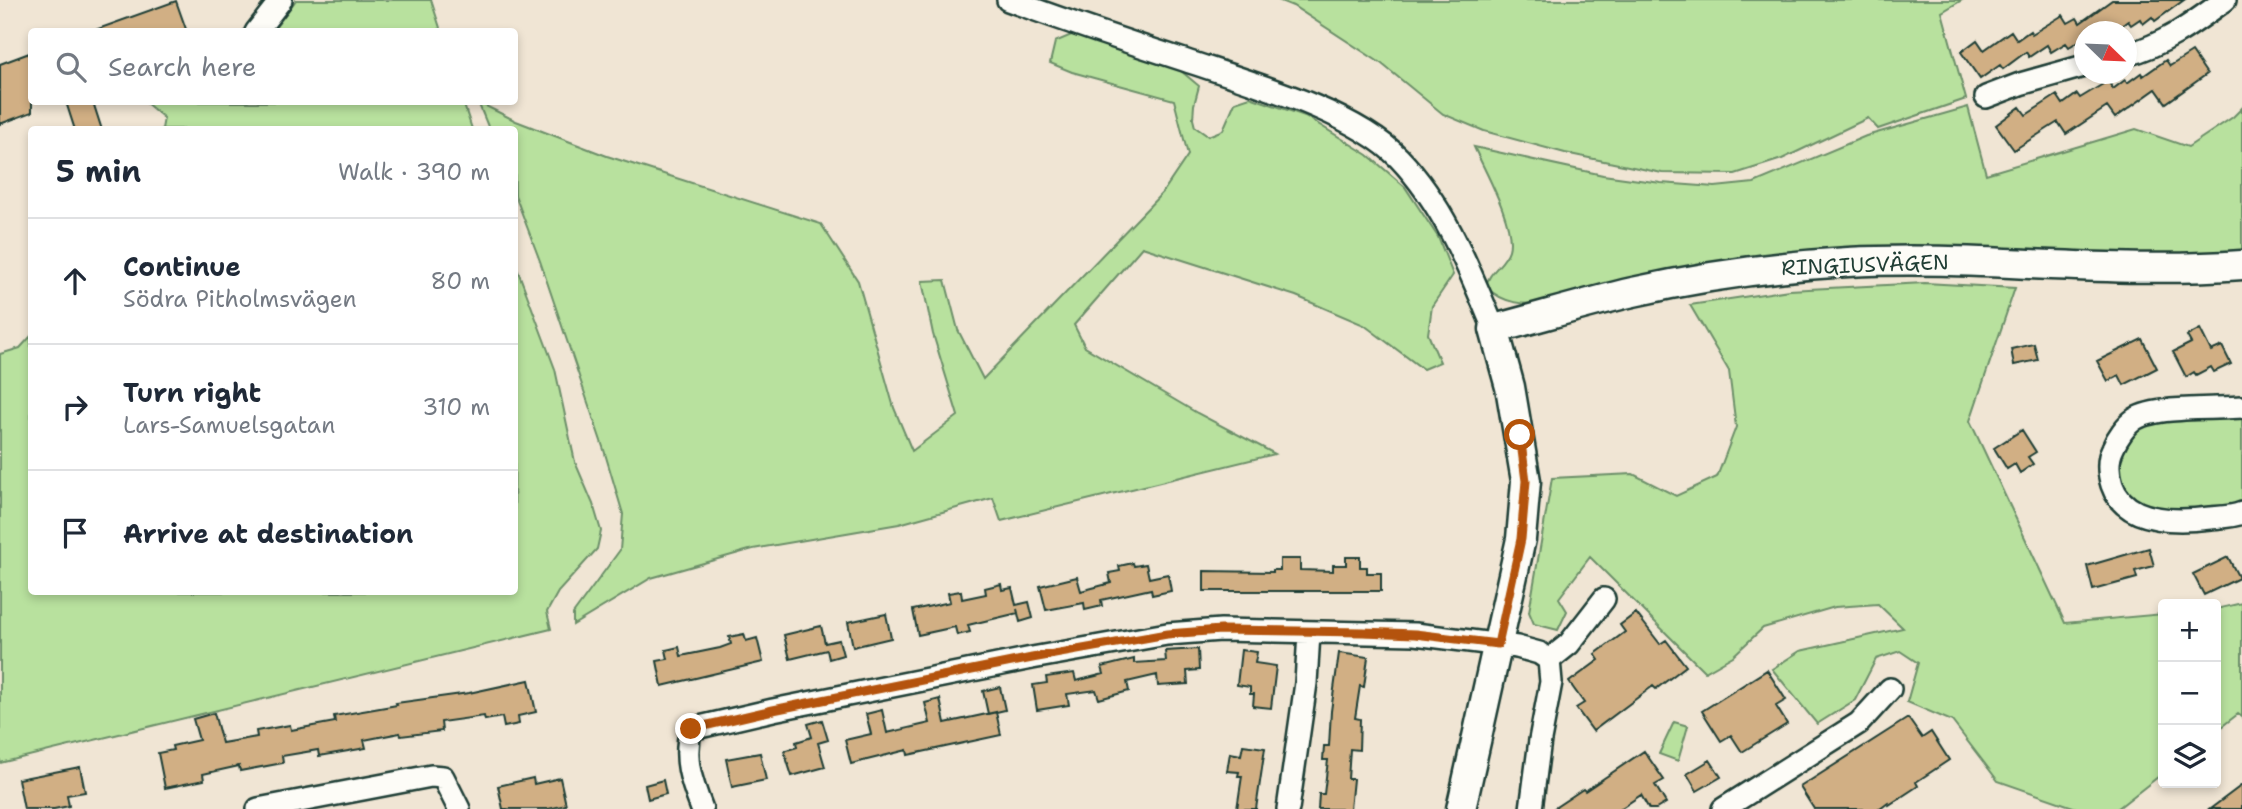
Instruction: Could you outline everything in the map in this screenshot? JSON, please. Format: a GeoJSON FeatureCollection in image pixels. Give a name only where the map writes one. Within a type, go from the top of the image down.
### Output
{"type":"FeatureCollection","features":[{"type":"Feature","properties":{"kind":"street"},"geometry":{"type":"LineString","coordinates":[[259,28],[281,0]]}},
{"type":"Feature","properties":{"kind":"street"},"geometry":{"type":"LineString","coordinates":[[1008,0],[1309,104],[1364,131],[1397,156],[1424,187],[1450,230],[1494,329],[1510,387],[1526,481],[1521,539],[1461,809]]}},
{"type":"Feature","properties":{"kind":"street"},"geometry":{"type":"LineString","coordinates":[[2137,52],[2152,48],[2177,34],[2225,0]]}},
{"type":"Feature","properties":{"kind":"street"},"geometry":{"type":"LineString","coordinates":[[1986,97],[2074,69]]}},
{"type":"Feature","properties":{"kind":"street","name":"RINGIUSVÄGEN"},"geometry":{"type":"LineString","coordinates":[[1494,329],[1632,292],[1751,270],[1850,262],[2139,268],[2242,265]]}},
{"type":"Feature","properties":{"kind":"street"},"geometry":{"type":"LineString","coordinates":[[2242,407],[2160,411],[2136,419],[2118,438],[2108,457],[2108,466],[2114,492],[2132,510],[2151,518],[2183,522],[2242,513]]}},
{"type":"Feature","properties":{"kind":"street"},"geometry":{"type":"LineString","coordinates":[[1549,660],[1569,645],[1604,599]]}},
{"type":"Feature","properties":{"kind":"street"},"geometry":{"type":"LineString","coordinates":[[702,809],[692,783],[686,747],[691,729],[1032,658],[1167,634],[1221,630],[1415,634],[1498,644],[1539,653],[1549,660],[1551,682],[1531,809]]}},
{"type":"Feature","properties":{"kind":"street"},"geometry":{"type":"LineString","coordinates":[[1288,809],[1306,682],[1310,633]]}},
{"type":"Feature","properties":{"kind":"street"},"geometry":{"type":"LineString","coordinates":[[1723,809],[1859,723],[1889,690]]}},
{"type":"Feature","properties":{"kind":"street"},"geometry":{"type":"LineString","coordinates":[[258,809],[430,776],[443,777],[459,809]]}},
{"type":"Feature","properties":{"kind":"green space"},"geometry":{"type":"Polygon","coordinates":[[[296,0],[431,0],[440,28],[275,28],[296,0]]]}},
{"type":"Feature","properties":{"kind":"green space"},"geometry":{"type":"Polygon","coordinates":[[[1278,0],[1962,0],[1942,12],[1966,99],[1878,129],[1868,118],[1782,159],[1735,174],[1662,173],[1565,153],[1484,131],[1443,114],[1382,64],[1293,6],[1278,0]]]}},
{"type":"Feature","properties":{"kind":"green space"},"geometry":{"type":"Polygon","coordinates":[[[1076,33],[1121,51],[1175,66],[1199,86],[1193,119],[1195,127],[1208,136],[1223,130],[1235,102],[1250,97],[1305,116],[1368,155],[1405,187],[1438,237],[1453,275],[1432,306],[1428,334],[1440,362],[1423,369],[1364,325],[1296,296],[1142,247],[1074,325],[1085,347],[1197,413],[1275,454],[1001,521],[993,498],[899,524],[753,549],[651,578],[573,625],[573,614],[620,550],[623,514],[604,450],[518,203],[518,126],[488,126],[479,105],[607,156],[821,224],[858,281],[894,408],[912,451],[958,416],[933,334],[922,281],[945,280],[958,330],[983,379],[1163,192],[1188,155],[1174,100],[1072,72],[1050,63],[1055,42],[1076,33]]]}},
{"type":"Feature","properties":{"kind":"green space"},"geometry":{"type":"Polygon","coordinates":[[[149,105],[464,105],[471,126],[163,126],[164,118],[149,105]]]}},
{"type":"Feature","properties":{"kind":"green space"},"geometry":{"type":"Polygon","coordinates":[[[1968,107],[1986,174],[2136,129],[2188,147],[2242,108],[2242,254],[2173,258],[1804,252],[1703,264],[1546,303],[1514,302],[1500,297],[1486,287],[1489,277],[1507,255],[1510,240],[1504,213],[1474,147],[1603,175],[1715,187],[1754,183],[1866,136],[1968,107]]]}},
{"type":"Feature","properties":{"kind":"green space"},"geometry":{"type":"Polygon","coordinates":[[[518,271],[555,369],[575,462],[601,531],[597,549],[558,592],[547,612],[551,629],[0,763],[0,354],[20,348],[28,339],[28,595],[518,595],[518,271]]]}},
{"type":"Feature","properties":{"kind":"green space"},"geometry":{"type":"Polygon","coordinates":[[[1925,283],[2015,288],[1970,421],[2065,623],[2158,614],[2158,777],[2117,809],[2079,809],[1998,781],[1952,721],[1907,702],[1918,663],[1900,651],[1876,659],[1855,700],[1817,724],[1772,669],[1800,651],[1903,628],[1878,604],[1835,607],[1763,628],[1733,656],[1705,672],[1590,557],[1559,598],[1567,611],[1558,630],[1534,624],[1529,612],[1552,478],[1633,474],[1676,496],[1717,477],[1736,427],[1729,371],[1690,305],[1789,290],[1925,283]]]}},
{"type":"Feature","properties":{"kind":"green space"},"geometry":{"type":"Polygon","coordinates":[[[2242,410],[2242,509],[2142,516],[2110,463],[2123,433],[2159,415],[2242,410]]]}},
{"type":"Feature","properties":{"kind":"green space"},"geometry":{"type":"Polygon","coordinates":[[[2242,603],[2242,717],[2238,714],[2221,727],[2221,662],[2221,608],[2242,603]]]}},
{"type":"Feature","properties":{"kind":"green space"},"geometry":{"type":"Polygon","coordinates":[[[1674,722],[1688,726],[1678,761],[1659,754],[1674,722]]]}},
{"type":"Feature","properties":{"kind":"building"},"geometry":{"type":"Polygon","coordinates":[[[2112,0],[2184,0],[2155,21],[2152,17],[2143,24],[2140,19],[2083,21],[2112,0]]]}},
{"type":"Feature","properties":{"kind":"building"},"geometry":{"type":"Polygon","coordinates":[[[176,1],[186,28],[101,28],[176,1]]]}},
{"type":"Feature","properties":{"kind":"building"},"geometry":{"type":"Polygon","coordinates":[[[2063,15],[2068,23],[2077,18],[2079,21],[2074,21],[2074,44],[2069,47],[2066,43],[2051,52],[2047,45],[2029,57],[2026,52],[2003,69],[2000,65],[1980,79],[1961,52],[1977,40],[1984,50],[2011,31],[2017,40],[2063,15]]]}},
{"type":"Feature","properties":{"kind":"building"},"geometry":{"type":"Polygon","coordinates":[[[2192,52],[2207,74],[2166,103],[2156,89],[2115,118],[2107,107],[2066,134],[2058,122],[2014,150],[1996,125],[2020,107],[2026,115],[2057,95],[2063,104],[2077,94],[2080,98],[2103,84],[2110,84],[2113,89],[2120,84],[2137,84],[2137,76],[2141,73],[2143,76],[2166,60],[2170,66],[2192,52]]]}},
{"type":"Feature","properties":{"kind":"building"},"geometry":{"type":"Polygon","coordinates":[[[28,54],[28,105],[32,105],[32,112],[0,124],[0,64],[28,54]]]}},
{"type":"Feature","properties":{"kind":"building"},"geometry":{"type":"Polygon","coordinates":[[[67,105],[94,105],[101,126],[74,126],[67,105]]]}},
{"type":"Feature","properties":{"kind":"building"},"geometry":{"type":"Polygon","coordinates":[[[2200,329],[2211,351],[2222,346],[2231,364],[2214,372],[2211,367],[2186,377],[2173,352],[2191,343],[2187,336],[2200,329]]]}},
{"type":"Feature","properties":{"kind":"building"},"geometry":{"type":"Polygon","coordinates":[[[2142,339],[2157,368],[2124,385],[2119,375],[2108,381],[2097,361],[2142,339]]]}},
{"type":"Feature","properties":{"kind":"building"},"geometry":{"type":"Polygon","coordinates":[[[2034,344],[2038,360],[2014,365],[2011,349],[2034,344]]]}},
{"type":"Feature","properties":{"kind":"building"},"geometry":{"type":"Polygon","coordinates":[[[2022,430],[2036,452],[2028,457],[2033,464],[2020,473],[2015,464],[2007,469],[1994,448],[2022,430]]]}},
{"type":"Feature","properties":{"kind":"building"},"geometry":{"type":"Polygon","coordinates":[[[2149,548],[2154,566],[2135,571],[2137,578],[2093,590],[2087,566],[2149,548]]]}},
{"type":"Feature","properties":{"kind":"building"},"geometry":{"type":"Polygon","coordinates":[[[1346,557],[1360,557],[1360,567],[1367,567],[1367,573],[1381,573],[1381,591],[1204,591],[1204,571],[1273,572],[1280,570],[1280,559],[1300,559],[1300,570],[1333,571],[1333,565],[1346,565],[1346,557]]]}},
{"type":"Feature","properties":{"kind":"building"},"geometry":{"type":"Polygon","coordinates":[[[2228,557],[2239,578],[2204,595],[2193,574],[2228,557]]]}},
{"type":"Feature","properties":{"kind":"building"},"geometry":{"type":"Polygon","coordinates":[[[1133,563],[1134,566],[1146,564],[1149,578],[1168,574],[1171,591],[1152,595],[1151,589],[1101,600],[1102,606],[1085,610],[1084,603],[1046,610],[1040,586],[1077,577],[1081,591],[1111,583],[1109,573],[1120,571],[1119,566],[1133,563]]]}},
{"type":"Feature","properties":{"kind":"building"},"geometry":{"type":"Polygon","coordinates":[[[1001,584],[1002,590],[1012,588],[1016,605],[1029,602],[1033,618],[1020,622],[1018,613],[968,625],[970,632],[957,635],[955,627],[918,635],[913,610],[950,602],[948,593],[961,591],[962,599],[986,594],[985,588],[1001,584]]]}},
{"type":"Feature","properties":{"kind":"building"},"geometry":{"type":"Polygon","coordinates":[[[1636,613],[1660,644],[1666,640],[1686,666],[1656,689],[1653,686],[1593,731],[1576,708],[1584,703],[1569,682],[1599,660],[1595,654],[1625,632],[1620,625],[1636,613]]]}},
{"type":"Feature","properties":{"kind":"building"},"geometry":{"type":"Polygon","coordinates":[[[886,614],[891,638],[853,647],[848,622],[886,614]]]}},
{"type":"Feature","properties":{"kind":"building"},"geometry":{"type":"Polygon","coordinates":[[[821,626],[825,643],[839,640],[843,655],[829,659],[827,650],[790,659],[784,635],[821,626]]]}},
{"type":"Feature","properties":{"kind":"building"},"geometry":{"type":"Polygon","coordinates":[[[744,634],[746,641],[757,638],[763,662],[662,686],[657,661],[668,659],[666,650],[679,647],[681,656],[720,648],[731,644],[729,637],[744,634]]]}},
{"type":"Feature","properties":{"kind":"building"},"geometry":{"type":"Polygon","coordinates":[[[1198,649],[1199,670],[1187,671],[1188,684],[1158,686],[1157,675],[1127,682],[1129,691],[1099,699],[1096,690],[1067,694],[1069,705],[1037,710],[1033,685],[1047,683],[1046,677],[1074,673],[1076,681],[1104,674],[1102,667],[1134,659],[1134,663],[1166,661],[1165,651],[1198,649]]]}},
{"type":"Feature","properties":{"kind":"building"},"geometry":{"type":"Polygon","coordinates":[[[1241,650],[1257,652],[1255,663],[1276,666],[1271,708],[1253,706],[1254,694],[1250,694],[1250,687],[1237,685],[1241,650]]]}},
{"type":"Feature","properties":{"kind":"building"},"geometry":{"type":"Polygon","coordinates":[[[1339,653],[1368,657],[1364,687],[1360,686],[1355,718],[1360,719],[1359,750],[1350,749],[1348,779],[1353,779],[1350,809],[1318,809],[1319,794],[1324,794],[1328,760],[1323,760],[1324,746],[1329,746],[1339,653]]]}},
{"type":"Feature","properties":{"kind":"building"},"geometry":{"type":"Polygon","coordinates":[[[1767,670],[1786,700],[1776,706],[1787,724],[1742,752],[1731,735],[1721,741],[1702,711],[1767,670]]]}},
{"type":"Feature","properties":{"kind":"building"},"geometry":{"type":"Polygon","coordinates":[[[529,680],[536,712],[518,716],[519,724],[504,727],[502,717],[485,720],[484,716],[441,722],[442,731],[401,736],[400,733],[364,740],[366,748],[319,756],[318,750],[282,756],[283,763],[240,771],[239,766],[203,774],[204,780],[165,788],[158,753],[173,750],[172,746],[199,740],[193,719],[214,713],[222,743],[257,737],[256,731],[290,725],[291,730],[335,722],[334,716],[529,680]]]}},
{"type":"Feature","properties":{"kind":"building"},"geometry":{"type":"Polygon","coordinates":[[[1000,687],[1005,710],[988,714],[983,691],[1000,687]]]}},
{"type":"Feature","properties":{"kind":"building"},"geometry":{"type":"Polygon","coordinates":[[[940,699],[945,723],[996,712],[1001,735],[908,755],[907,750],[851,764],[845,740],[871,734],[866,714],[882,710],[887,733],[930,723],[925,703],[940,699]]]}},
{"type":"Feature","properties":{"kind":"building"},"geometry":{"type":"Polygon","coordinates":[[[1908,718],[1922,738],[1931,732],[1949,760],[1916,782],[1918,786],[1880,809],[1814,809],[1800,787],[1908,718]]]}},
{"type":"Feature","properties":{"kind":"building"},"geometry":{"type":"Polygon","coordinates":[[[822,720],[828,740],[818,743],[825,767],[792,776],[784,751],[797,747],[796,742],[812,737],[808,724],[822,720]]]}},
{"type":"Feature","properties":{"kind":"building"},"geometry":{"type":"Polygon","coordinates":[[[1243,745],[1265,748],[1256,809],[1237,809],[1242,776],[1238,776],[1239,772],[1227,771],[1230,753],[1241,755],[1243,745]]]}},
{"type":"Feature","properties":{"kind":"building"},"geometry":{"type":"Polygon","coordinates":[[[1644,751],[1664,780],[1655,785],[1666,803],[1656,809],[1649,809],[1641,795],[1620,809],[1553,809],[1583,789],[1585,791],[1644,751]]]}},
{"type":"Feature","properties":{"kind":"building"},"geometry":{"type":"Polygon","coordinates":[[[760,753],[766,780],[732,787],[726,759],[760,753]]]}},
{"type":"Feature","properties":{"kind":"building"},"geometry":{"type":"Polygon","coordinates":[[[1710,760],[1721,777],[1697,791],[1687,774],[1710,760]]]}},
{"type":"Feature","properties":{"kind":"building"},"geometry":{"type":"Polygon","coordinates":[[[80,767],[85,792],[67,795],[69,806],[24,809],[18,779],[80,767]]]}},
{"type":"Feature","properties":{"kind":"building"},"geometry":{"type":"Polygon","coordinates":[[[533,778],[534,784],[560,778],[566,805],[548,809],[503,809],[498,786],[533,778]]]}},
{"type":"Feature","properties":{"kind":"building"},"geometry":{"type":"Polygon","coordinates":[[[663,780],[666,794],[648,799],[645,785],[663,780]]]}},
{"type":"Feature","properties":{"kind":"building"},"geometry":{"type":"Polygon","coordinates":[[[2242,785],[2242,809],[2210,809],[2242,785]]]}},
{"type":"Feature","properties":{"kind":"route"},"geometry":{"type":"LineString","coordinates":[[691,729],[1032,658],[1167,634],[1221,630],[1363,632],[1415,634],[1498,644],[1521,539],[1526,481],[1520,435]]}}]}
